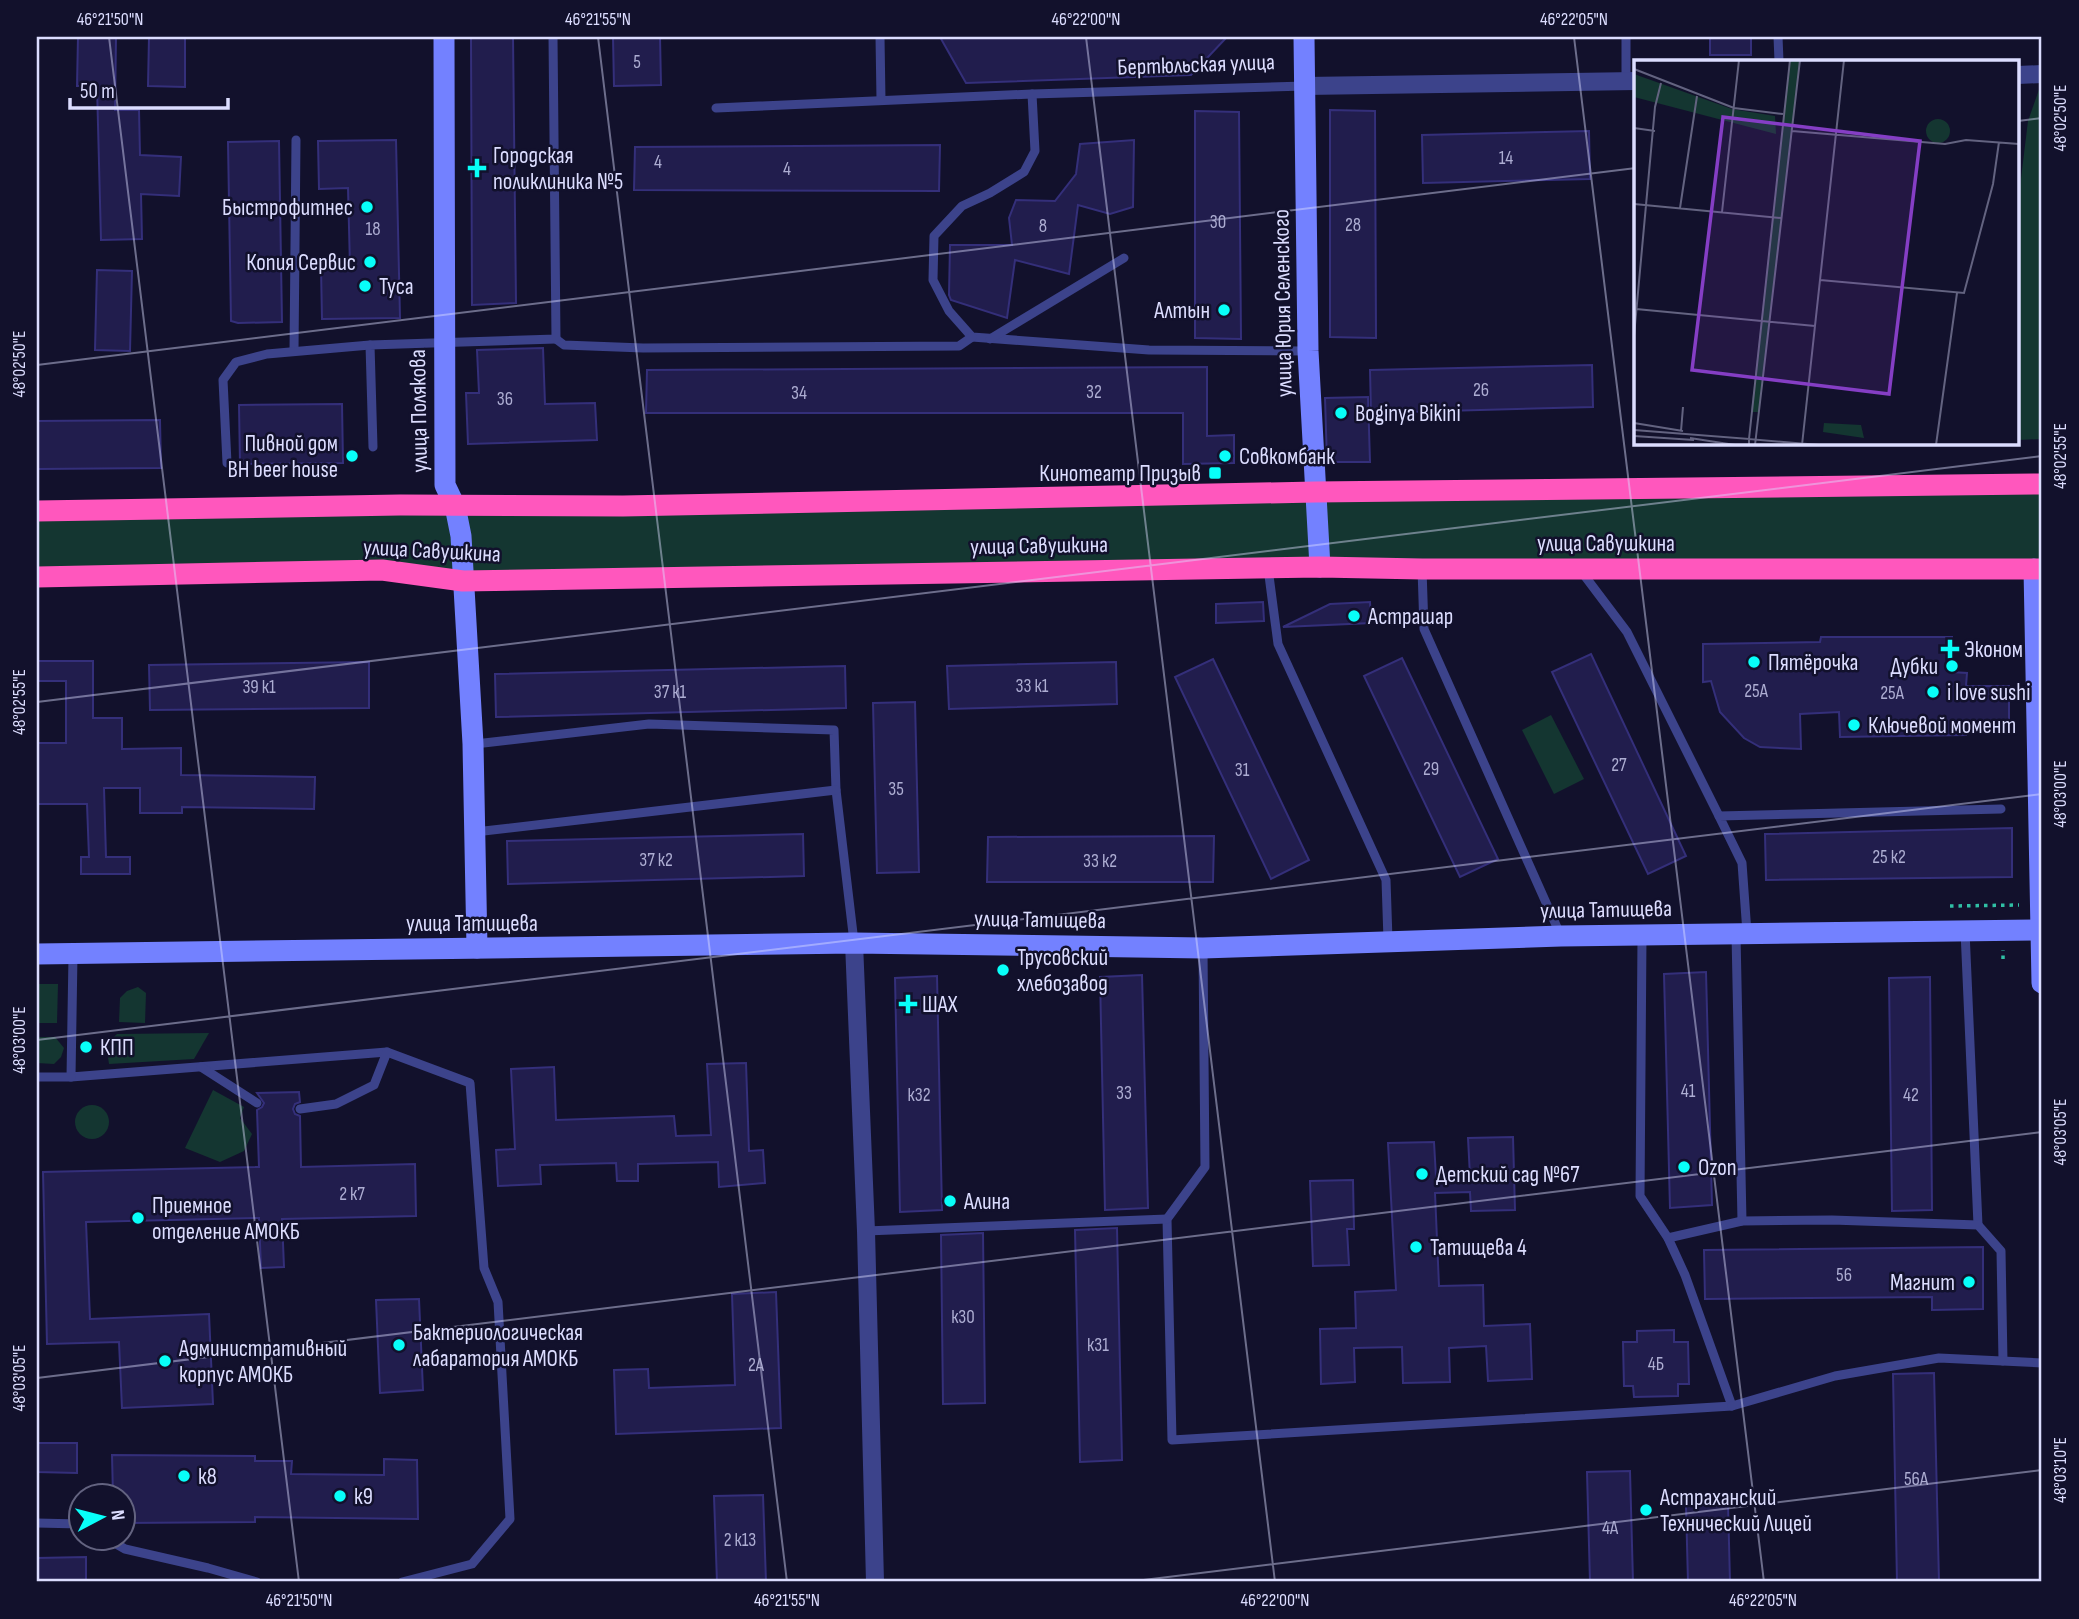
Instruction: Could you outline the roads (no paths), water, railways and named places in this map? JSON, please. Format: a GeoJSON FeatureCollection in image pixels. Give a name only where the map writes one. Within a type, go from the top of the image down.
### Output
{"type":"FeatureCollection","features":[{"type":"Feature","properties":{"kind":"highway","name":"улица Савушкина"},"geometry":{"type":"LineString","coordinates":[[37,511],[637,506],[1315,492],[2042,484]]}},
{"type":"Feature","properties":{"kind":"highway","name":"улица Савушкина"},"geometry":{"type":"LineString","coordinates":[[37,577],[382,570],[463,581],[1268,568],[2038,569]]}},
{"type":"Feature","properties":{"kind":"main road","name":"улица Полякова"},"geometry":{"type":"LineString","coordinates":[[444,37],[445,485],[455,506],[461,536],[473,744],[477,948]]}},
{"type":"Feature","properties":{"kind":"main road","name":"улица Юрия Селенского"},"geometry":{"type":"LineString","coordinates":[[1304,37],[1307,351],[1320,568]]}},
{"type":"Feature","properties":{"kind":"main road"},"geometry":{"type":"LineString","coordinates":[[2038,569],[2042,982]]}},
{"type":"Feature","properties":{"kind":"main road","name":"улица Татищева"},"geometry":{"type":"LineString","coordinates":[[37,954],[854,943],[1203,948],[1561,936],[2041,930]]}},
{"type":"Feature","properties":{"kind":"street"},"geometry":{"type":"LineString","coordinates":[[2020,75],[2042,74]]}},
{"type":"Feature","properties":{"kind":"street","name":"Бертюльская улица"},"geometry":{"type":"LineString","coordinates":[[1305,86],[1631,81]]}},
{"type":"Feature","properties":{"kind":"street"},"geometry":{"type":"LineString","coordinates":[[854,943],[866,1231],[875,1582]]}},
{"type":"Feature","properties":{"kind":"lane"},"geometry":{"type":"LineString","coordinates":[[553,37],[556,339]]}},
{"type":"Feature","properties":{"kind":"lane"},"geometry":{"type":"LineString","coordinates":[[880,37],[881,100]]}},
{"type":"Feature","properties":{"kind":"lane"},"geometry":{"type":"LineString","coordinates":[[1626,37],[1631,81]]}},
{"type":"Feature","properties":{"kind":"lane"},"geometry":{"type":"LineString","coordinates":[[1779,37],[1779,60]]}},
{"type":"Feature","properties":{"kind":"lane","name":"Бертюльская улица"},"geometry":{"type":"LineString","coordinates":[[716,108],[1032,94],[1305,86]]}},
{"type":"Feature","properties":{"kind":"lane"},"geometry":{"type":"LineString","coordinates":[[1032,94],[1035,151],[1024,172],[962,206],[934,236],[933,280],[949,311],[972,337],[1149,350],[1307,351]]}},
{"type":"Feature","properties":{"kind":"lane"},"geometry":{"type":"LineString","coordinates":[[294,351],[296,140]]}},
{"type":"Feature","properties":{"kind":"lane"},"geometry":{"type":"LineString","coordinates":[[989,340],[1124,258]]}},
{"type":"Feature","properties":{"kind":"lane"},"geometry":{"type":"LineString","coordinates":[[227,463],[223,380],[236,362],[267,354],[370,345],[556,339],[564,345],[643,348],[959,346],[972,337]]}},
{"type":"Feature","properties":{"kind":"lane"},"geometry":{"type":"LineString","coordinates":[[370,345],[373,447]]}},
{"type":"Feature","properties":{"kind":"lane"},"geometry":{"type":"LineString","coordinates":[[1268,568],[1278,644],[1386,880],[1388,940]]}},
{"type":"Feature","properties":{"kind":"lane"},"geometry":{"type":"LineString","coordinates":[[1422,569],[1424,629],[1561,936]]}},
{"type":"Feature","properties":{"kind":"lane"},"geometry":{"type":"LineString","coordinates":[[1579,569],[1627,632],[1742,863],[1742,1221]]}},
{"type":"Feature","properties":{"kind":"lane"},"geometry":{"type":"LineString","coordinates":[[473,744],[649,724],[834,730],[836,790],[854,943]]}},
{"type":"Feature","properties":{"kind":"lane"},"geometry":{"type":"LineString","coordinates":[[475,832],[836,790]]}},
{"type":"Feature","properties":{"kind":"lane"},"geometry":{"type":"LineString","coordinates":[[1719,816],[2001,808]]}},
{"type":"Feature","properties":{"kind":"lane"},"geometry":{"type":"LineString","coordinates":[[1965,931],[1978,1225],[2001,1251],[2003,1361]]}},
{"type":"Feature","properties":{"kind":"lane"},"geometry":{"type":"LineString","coordinates":[[1642,935],[1640,1196],[1668,1238],[1685,1275],[1732,1406]]}},
{"type":"Feature","properties":{"kind":"lane"},"geometry":{"type":"LineString","coordinates":[[1203,948],[1205,1167],[1167,1219],[1172,1440],[1732,1406],[1835,1376],[1939,1358],[2042,1363]]}},
{"type":"Feature","properties":{"kind":"lane"},"geometry":{"type":"LineString","coordinates":[[71,1077],[73,953]]}},
{"type":"Feature","properties":{"kind":"lane"},"geometry":{"type":"LineString","coordinates":[[37,1077],[71,1077],[387,1052],[470,1083],[484,1268],[498,1302],[510,1519],[472,1564],[402,1582]]}},
{"type":"Feature","properties":{"kind":"lane"},"geometry":{"type":"LineString","coordinates":[[300,1110],[336,1104],[374,1085],[387,1052]]}},
{"type":"Feature","properties":{"kind":"lane"},"geometry":{"type":"LineString","coordinates":[[201,1066],[257,1103]]}},
{"type":"Feature","properties":{"kind":"lane"},"geometry":{"type":"LineString","coordinates":[[866,1231],[1167,1219]]}},
{"type":"Feature","properties":{"kind":"lane"},"geometry":{"type":"LineString","coordinates":[[1668,1238],[1742,1221],[1832,1220],[1978,1225]]}},
{"type":"Feature","properties":{"kind":"lane"},"geometry":{"type":"LineString","coordinates":[[37,1523],[66,1524]]}},
{"type":"Feature","properties":{"kind":"lane"},"geometry":{"type":"LineString","coordinates":[[136,1552],[257,1582]]}},
{"type":"Feature","properties":{"kind":"place","name":"Городская поликлиника №5"},"geometry":{"type":"Point","coordinates":[477,168]}},
{"type":"Feature","properties":{"kind":"place","name":"Быстрофитнес"},"geometry":{"type":"Point","coordinates":[367,207]}},
{"type":"Feature","properties":{"kind":"place","name":"Копия Сервис"},"geometry":{"type":"Point","coordinates":[370,262]}},
{"type":"Feature","properties":{"kind":"place","name":"Туса"},"geometry":{"type":"Point","coordinates":[365,286]}},
{"type":"Feature","properties":{"kind":"place","name":"Алтын"},"geometry":{"type":"Point","coordinates":[1224,310]}},
{"type":"Feature","properties":{"kind":"place","name":"Boginya Bikini"},"geometry":{"type":"Point","coordinates":[1341,413]}},
{"type":"Feature","properties":{"kind":"place","name":"Пивной дом BH beer house"},"geometry":{"type":"Point","coordinates":[352,456]}},
{"type":"Feature","properties":{"kind":"place","name":"Совкомбанк"},"geometry":{"type":"Point","coordinates":[1225,456]}},
{"type":"Feature","properties":{"kind":"place","name":"Кинотеатр Призыв"},"geometry":{"type":"Point","coordinates":[1215,473]}},
{"type":"Feature","properties":{"kind":"place","name":"Астрашар"},"geometry":{"type":"Point","coordinates":[1354,616]}},
{"type":"Feature","properties":{"kind":"place","name":"Эконом"},"geometry":{"type":"Point","coordinates":[1950,649]}},
{"type":"Feature","properties":{"kind":"place","name":"Пятёрочка"},"geometry":{"type":"Point","coordinates":[1754,662]}},
{"type":"Feature","properties":{"kind":"place","name":"Дубки"},"geometry":{"type":"Point","coordinates":[1952,666]}},
{"type":"Feature","properties":{"kind":"place","name":"i love sushi"},"geometry":{"type":"Point","coordinates":[1933,692]}},
{"type":"Feature","properties":{"kind":"place","name":"Ключевой момент"},"geometry":{"type":"Point","coordinates":[1854,725]}},
{"type":"Feature","properties":{"kind":"place","name":"Трусовский хлебозавод"},"geometry":{"type":"Point","coordinates":[1003,970]}},
{"type":"Feature","properties":{"kind":"place","name":"ШАХ"},"geometry":{"type":"Point","coordinates":[908,1004]}},
{"type":"Feature","properties":{"kind":"place","name":"КПП"},"geometry":{"type":"Point","coordinates":[86,1047]}},
{"type":"Feature","properties":{"kind":"place","name":"Ozon"},"geometry":{"type":"Point","coordinates":[1684,1167]}},
{"type":"Feature","properties":{"kind":"place","name":"Детский сад №67"},"geometry":{"type":"Point","coordinates":[1422,1174]}},
{"type":"Feature","properties":{"kind":"place","name":"Алина"},"geometry":{"type":"Point","coordinates":[950,1201]}},
{"type":"Feature","properties":{"kind":"place","name":"Приемное отделение АМОКБ"},"geometry":{"type":"Point","coordinates":[138,1218]}},
{"type":"Feature","properties":{"kind":"place","name":"Татищева 4"},"geometry":{"type":"Point","coordinates":[1416,1247]}},
{"type":"Feature","properties":{"kind":"place","name":"Магнит"},"geometry":{"type":"Point","coordinates":[1969,1282]}},
{"type":"Feature","properties":{"kind":"place","name":"Бактериологическая лабаратория АМОКБ"},"geometry":{"type":"Point","coordinates":[399,1345]}},
{"type":"Feature","properties":{"kind":"place","name":"Административный корпус АМОКБ"},"geometry":{"type":"Point","coordinates":[165,1361]}},
{"type":"Feature","properties":{"kind":"place","name":"к8"},"geometry":{"type":"Point","coordinates":[184,1476]}},
{"type":"Feature","properties":{"kind":"place","name":"к9"},"geometry":{"type":"Point","coordinates":[340,1496]}},
{"type":"Feature","properties":{"kind":"place","name":"Астраханский Технический Лицей"},"geometry":{"type":"Point","coordinates":[1646,1510]}}]}
